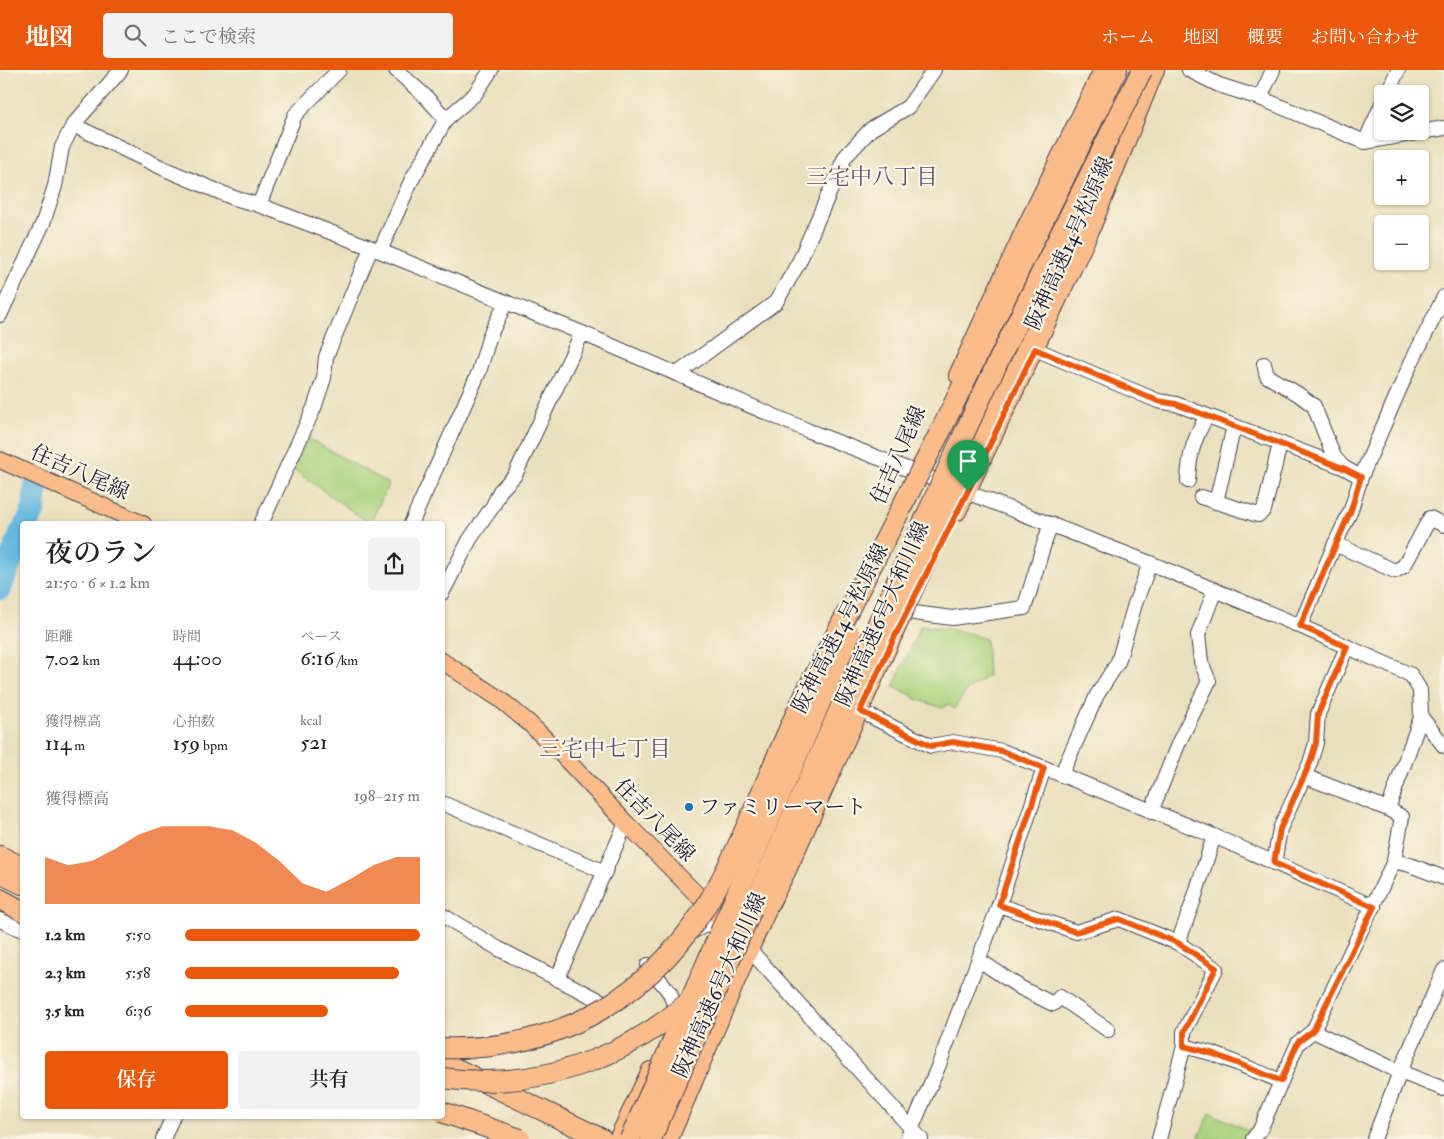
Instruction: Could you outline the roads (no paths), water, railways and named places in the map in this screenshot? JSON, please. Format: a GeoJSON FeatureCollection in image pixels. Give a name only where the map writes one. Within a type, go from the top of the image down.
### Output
{"type":"FeatureCollection","features":[{"type":"Feature","properties":{"kind":"highway","name":"阪神高速14号松原線"},"geometry":{"type":"LineString","coordinates":[[445,1048],[509,1044],[538,1038],[565,1029],[621,998],[648,976],[678,945],[700,915],[733,856],[802,701],[939,434],[1117,70]]}},
{"type":"Feature","properties":{"kind":"highway","name":"阪神高速6号大和川線"},"geometry":{"type":"LineString","coordinates":[[651,1139],[958,445],[1142,70]]}},
{"type":"Feature","properties":{"kind":"highway","name":"阪神高速14号松原線"},"geometry":{"type":"LineString","coordinates":[[445,1078],[495,1082],[526,1078],[588,1063],[616,1051],[642,1037],[693,1000],[736,953],[753,929],[786,870],[1147,70]]}},
{"type":"Feature","properties":{"kind":"highway","name":"阪神高速6号大和川線"},"geometry":{"type":"LineString","coordinates":[[630,1139],[726,913],[939,434]]}},
{"type":"Feature","properties":{"kind":"highway"},"geometry":{"type":"LineString","coordinates":[[0,855],[20,864]]}},
{"type":"Feature","properties":{"kind":"highway"},"geometry":{"type":"LineString","coordinates":[[0,861],[20,870]]}},
{"type":"Feature","properties":{"kind":"highway"},"geometry":{"type":"LineString","coordinates":[[0,873],[20,883]]}},
{"type":"Feature","properties":{"kind":"highway"},"geometry":{"type":"LineString","coordinates":[[0,898],[20,905]]}},
{"type":"Feature","properties":{"kind":"highway"},"geometry":{"type":"LineString","coordinates":[[0,898],[20,910]]}},
{"type":"Feature","properties":{"kind":"highway"},"geometry":{"type":"LineString","coordinates":[[0,910],[20,920]]}},
{"type":"Feature","properties":{"kind":"highway"},"geometry":{"type":"LineString","coordinates":[[623,1139],[726,913]]}},
{"type":"Feature","properties":{"kind":"highway"},"geometry":{"type":"LineString","coordinates":[[445,1063],[602,1139]]}},
{"type":"Feature","properties":{"kind":"highway"},"geometry":{"type":"LineString","coordinates":[[445,1069],[585,1139]]}},
{"type":"Feature","properties":{"kind":"highway"},"geometry":{"type":"LineString","coordinates":[[445,1111],[510,1139]]}},
{"type":"Feature","properties":{"kind":"highway"},"geometry":{"type":"LineString","coordinates":[[445,1111],[520,1139]]}},
{"type":"Feature","properties":{"kind":"main road","name":"住吉八尾線"},"geometry":{"type":"LineString","coordinates":[[617,1139],[726,913],[914,472],[1024,226],[1102,70]]}},
{"type":"Feature","properties":{"kind":"main road"},"geometry":{"type":"LineString","coordinates":[[670,1139],[750,950],[860,711],[968,491],[1090,233],[1156,70]]}},
{"type":"Feature","properties":{"kind":"main road","name":"住吉八尾線"},"geometry":{"type":"LineString","coordinates":[[0,460],[136,521]]}},
{"type":"Feature","properties":{"kind":"main road","name":"住吉八尾線"},"geometry":{"type":"LineString","coordinates":[[445,663],[501,700],[530,724],[626,823],[726,913],[750,950]]}},
{"type":"Feature","properties":{"kind":"street"},"geometry":{"type":"LineString","coordinates":[[0,315],[43,224],[55,186],[62,147],[73,125],[121,70]]}},
{"type":"Feature","properties":{"kind":"street"},"geometry":{"type":"LineString","coordinates":[[259,206],[295,115],[339,70]]}},
{"type":"Feature","properties":{"kind":"street"},"geometry":{"type":"LineString","coordinates":[[396,70],[426,97],[446,119]]}},
{"type":"Feature","properties":{"kind":"street"},"geometry":{"type":"LineString","coordinates":[[677,374],[776,302],[799,262],[845,157],[871,129],[908,106],[934,70]]}},
{"type":"Feature","properties":{"kind":"street"},"geometry":{"type":"LineString","coordinates":[[1189,70],[1219,85],[1260,98],[1365,142],[1444,128]]}},
{"type":"Feature","properties":{"kind":"street"},"geometry":{"type":"LineString","coordinates":[[1260,98],[1273,70]]}},
{"type":"Feature","properties":{"kind":"street"},"geometry":{"type":"LineString","coordinates":[[1391,85],[1398,70]]}},
{"type":"Feature","properties":{"kind":"street"},"geometry":{"type":"LineString","coordinates":[[262,521],[314,408],[324,378],[326,357],[375,249],[446,119],[475,94],[487,72]]}},
{"type":"Feature","properties":{"kind":"street"},"geometry":{"type":"LineString","coordinates":[[1365,142],[1374,122]]}},
{"type":"Feature","properties":{"kind":"street"},"geometry":{"type":"LineString","coordinates":[[73,125],[167,170],[234,198],[375,249],[506,302],[809,431],[1150,563],[1411,675],[1420,690],[1421,717],[1388,810]]}},
{"type":"Feature","properties":{"kind":"street"},"geometry":{"type":"LineString","coordinates":[[1300,626],[1351,510],[1361,477],[1411,363],[1444,297]]}},
{"type":"Feature","properties":{"kind":"street"},"geometry":{"type":"LineString","coordinates":[[412,521],[479,372],[490,335],[506,302]]}},
{"type":"Feature","properties":{"kind":"street"},"geometry":{"type":"LineString","coordinates":[[445,587],[470,539],[500,491],[515,475],[582,333]]}},
{"type":"Feature","properties":{"kind":"street"},"geometry":{"type":"LineString","coordinates":[[1035,349],[1158,401],[1176,404],[1343,468],[1361,477]]}},
{"type":"Feature","properties":{"kind":"street"},"geometry":{"type":"LineString","coordinates":[[1264,364],[1267,376],[1298,394],[1314,406],[1334,457],[1343,468]]}},
{"type":"Feature","properties":{"kind":"street"},"geometry":{"type":"LineString","coordinates":[[1188,481],[1191,451],[1207,416]]}},
{"type":"Feature","properties":{"kind":"street"},"geometry":{"type":"LineString","coordinates":[[1216,502],[1234,426]]}},
{"type":"Feature","properties":{"kind":"street"},"geometry":{"type":"LineString","coordinates":[[1200,497],[1258,515],[1264,510],[1280,444]]}},
{"type":"Feature","properties":{"kind":"street"},"geometry":{"type":"LineString","coordinates":[[1335,544],[1395,571],[1404,566],[1430,518],[1444,525]]}},
{"type":"Feature","properties":{"kind":"street"},"geometry":{"type":"LineString","coordinates":[[907,612],[952,618],[1024,608],[1033,584],[1040,553],[1051,524]]}},
{"type":"Feature","properties":{"kind":"street"},"geometry":{"type":"LineString","coordinates":[[1061,775],[1096,695],[1118,662],[1135,604],[1150,563]]}},
{"type":"Feature","properties":{"kind":"street"},"geometry":{"type":"LineString","coordinates":[[1152,812],[1178,742],[1209,681],[1202,662],[1198,635],[1215,590]]}},
{"type":"Feature","properties":{"kind":"street"},"geometry":{"type":"LineString","coordinates":[[1274,863],[1280,829],[1304,776],[1316,743],[1318,714],[1347,647]]}},
{"type":"Feature","properties":{"kind":"street"},"geometry":{"type":"LineString","coordinates":[[860,711],[931,746],[953,742],[1002,751],[1214,836],[1374,907]]}},
{"type":"Feature","properties":{"kind":"street"},"geometry":{"type":"LineString","coordinates":[[1421,717],[1444,746]]}},
{"type":"Feature","properties":{"kind":"street"},"geometry":{"type":"LineString","coordinates":[[750,950],[914,1136],[999,905],[1044,768]]}},
{"type":"Feature","properties":{"kind":"street"},"geometry":{"type":"LineString","coordinates":[[1253,1139],[1260,1130],[1298,1042],[1313,1031],[1374,907],[1394,861],[1402,817],[1304,776]]}},
{"type":"Feature","properties":{"kind":"street"},"geometry":{"type":"LineString","coordinates":[[445,804],[605,872]]}},
{"type":"Feature","properties":{"kind":"street"},"geometry":{"type":"LineString","coordinates":[[557,979],[626,823]]}},
{"type":"Feature","properties":{"kind":"street"},"geometry":{"type":"LineString","coordinates":[[1178,943],[1194,902],[1214,836]]}},
{"type":"Feature","properties":{"kind":"street"},"geometry":{"type":"LineString","coordinates":[[1394,861],[1444,878]]}},
{"type":"Feature","properties":{"kind":"street"},"geometry":{"type":"LineString","coordinates":[[999,905],[1076,932],[1119,919],[1178,943],[1216,968],[1184,1032],[1184,1046],[1159,1139]]}},
{"type":"Feature","properties":{"kind":"street"},"geometry":{"type":"LineString","coordinates":[[445,1040],[494,1038],[525,1033],[577,1014],[626,984],[691,932],[726,913]]}},
{"type":"Feature","properties":{"kind":"street"},"geometry":{"type":"LineString","coordinates":[[445,917],[499,949],[601,1001]]}},
{"type":"Feature","properties":{"kind":"street"},"geometry":{"type":"LineString","coordinates":[[0,920],[20,929]]}},
{"type":"Feature","properties":{"kind":"street"},"geometry":{"type":"LineString","coordinates":[[979,960],[1021,988],[1053,1004],[1060,998],[1108,1030]]}},
{"type":"Feature","properties":{"kind":"street"},"geometry":{"type":"LineString","coordinates":[[648,965],[670,993],[677,1013]]}},
{"type":"Feature","properties":{"kind":"street"},"geometry":{"type":"LineString","coordinates":[[1374,1139],[1400,1072],[1444,970]]}},
{"type":"Feature","properties":{"kind":"street"},"geometry":{"type":"LineString","coordinates":[[1313,1031],[1400,1072],[1444,1089]]}},
{"type":"Feature","properties":{"kind":"street"},"geometry":{"type":"LineString","coordinates":[[1184,1046],[1214,1054],[1281,1081]]}},
{"type":"Feature","properties":{"kind":"street"},"geometry":{"type":"LineString","coordinates":[[163,1139],[172,1119]]}},
{"type":"Feature","properties":{"kind":"waterway"},"geometry":{"type":"LineString","coordinates":[[28,521],[34,509],[36,487]]}},
{"type":"Feature","properties":{"kind":"waterway"},"geometry":{"type":"LineString","coordinates":[[0,588],[20,537]]}},
{"type":"Feature","properties":{"kind":"place","name":"ファミリーマート"},"geometry":{"type":"Point","coordinates":[689,807]}},
{"type":"Feature","properties":{"kind":"district","name":"三宅中八丁目"},"geometry":{"type":"Point","coordinates":[872,176]}},
{"type":"Feature","properties":{"kind":"district","name":"三宅中七丁目"},"geometry":{"type":"Point","coordinates":[605,748]}}]}
